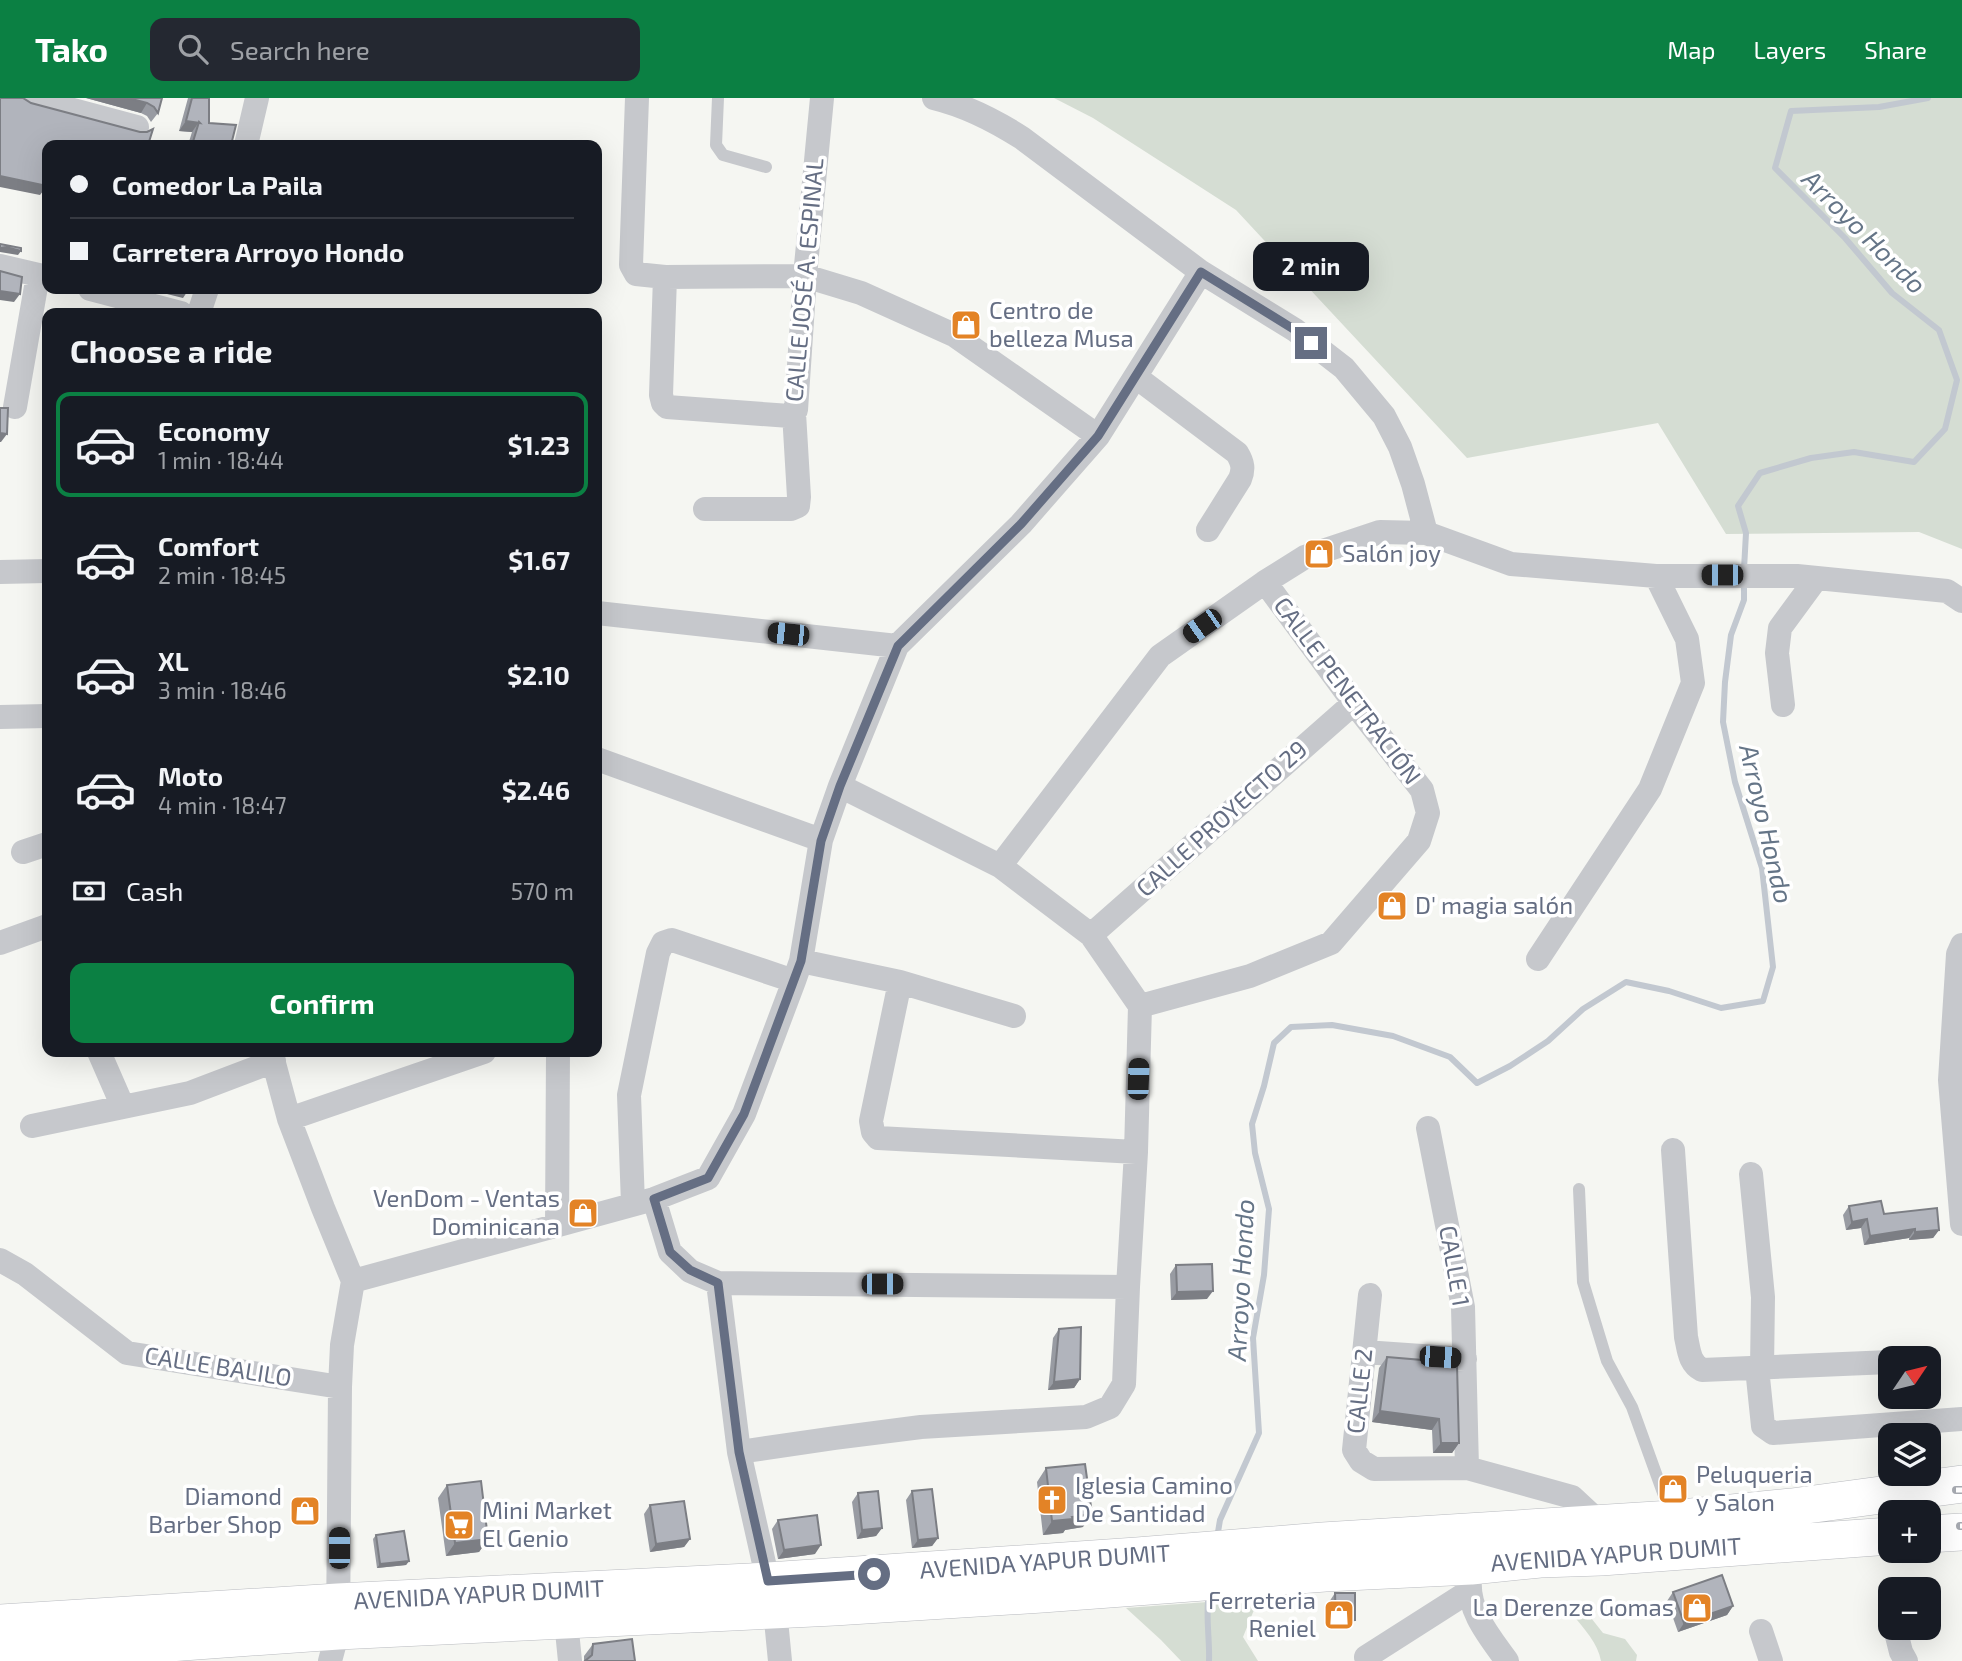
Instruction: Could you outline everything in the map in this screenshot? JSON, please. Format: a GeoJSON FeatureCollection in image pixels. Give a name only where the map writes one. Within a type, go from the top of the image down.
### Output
{"type":"FeatureCollection","features":[{"type":"Feature","properties":{"kind":"main road","name":"AVENIDA YAPUR DUMIT"},"geometry":{"type":"LineString","coordinates":[[0,1655],[1324,1557],[1600,1523],[1792,1507],[1962,1485]]}},
{"type":"Feature","properties":{"kind":"main road"},"geometry":{"type":"LineString","coordinates":[[1941,1533],[1962,1532]]}},
{"type":"Feature","properties":{"kind":"main road","name":"AVENIDA YAPUR DUMIT"},"geometry":{"type":"LineString","coordinates":[[1324,1557],[1470,1579],[1540,1559],[1878,1537]]}},
{"type":"Feature","properties":{"kind":"main road","name":"AVENIDA YAPUR DUMIT"},"geometry":{"type":"LineString","coordinates":[[0,1623],[336,1631],[566,1621],[771,1596]]}},
{"type":"Feature","properties":{"kind":"street"},"geometry":{"type":"LineString","coordinates":[[28,98],[137,127]]}},
{"type":"Feature","properties":{"kind":"street"},"geometry":{"type":"LineString","coordinates":[[249,140],[257,98]]}},
{"type":"Feature","properties":{"kind":"street"},"geometry":{"type":"LineString","coordinates":[[637,98],[631,265],[636,274],[665,277],[805,276],[861,293],[954,335],[1098,436]]}},
{"type":"Feature","properties":{"kind":"street","name":"CALLE JOSÉ A. ESPINAL"},"geometry":{"type":"LineString","coordinates":[[665,277],[661,395],[663,403],[667,407],[790,416],[794,413],[822,98]]}},
{"type":"Feature","properties":{"kind":"street"},"geometry":{"type":"LineString","coordinates":[[934,98],[958,104],[993,120],[1022,138],[1201,272],[1295,330],[1344,368],[1384,416],[1401,447],[1426,533]]}},
{"type":"Feature","properties":{"kind":"street"},"geometry":{"type":"LineString","coordinates":[[0,266],[42,276],[15,407]]}},
{"type":"Feature","properties":{"kind":"street"},"geometry":{"type":"LineString","coordinates":[[353,1281],[643,1202],[708,1178],[744,1114],[798,971],[821,841],[840,786],[898,646],[1021,524],[1098,436],[1201,272]]}},
{"type":"Feature","properties":{"kind":"street"},"geometry":{"type":"LineString","coordinates":[[109,294],[162,308]]}},
{"type":"Feature","properties":{"kind":"street"},"geometry":{"type":"LineString","coordinates":[[1136,377],[1237,453],[1242,462],[1240,479],[1208,530]]}},
{"type":"Feature","properties":{"kind":"street"},"geometry":{"type":"LineString","coordinates":[[705,509],[791,509],[798,506],[794,413]]}},
{"type":"Feature","properties":{"kind":"street"},"geometry":{"type":"LineString","coordinates":[[1000,866],[1160,656],[1305,557],[1380,532],[1426,533],[1511,564],[1656,576],[1806,578],[1947,591],[1962,601]]}},
{"type":"Feature","properties":{"kind":"street"},"geometry":{"type":"LineString","coordinates":[[0,572],[42,572]]}},
{"type":"Feature","properties":{"kind":"street"},"geometry":{"type":"LineString","coordinates":[[1538,959],[1650,789],[1693,683],[1687,639],[1656,576]]}},
{"type":"Feature","properties":{"kind":"street"},"geometry":{"type":"LineString","coordinates":[[1783,705],[1777,653],[1780,628],[1806,578]]}},
{"type":"Feature","properties":{"kind":"street","name":"CALLE PENETRACIÓN"},"geometry":{"type":"LineString","coordinates":[[1140,1006],[1250,976],[1331,943],[1419,841],[1427,813],[1422,790],[1265,582]]}},
{"type":"Feature","properties":{"kind":"street"},"geometry":{"type":"LineString","coordinates":[[602,614],[898,646]]}},
{"type":"Feature","properties":{"kind":"street","name":"CALLE PROYECTO 29"},"geometry":{"type":"LineString","coordinates":[[1091,935],[1354,703]]}},
{"type":"Feature","properties":{"kind":"street"},"geometry":{"type":"LineString","coordinates":[[0,717],[42,716]]}},
{"type":"Feature","properties":{"kind":"street"},"geometry":{"type":"LineString","coordinates":[[602,761],[821,841]]}},
{"type":"Feature","properties":{"kind":"street"},"geometry":{"type":"LineString","coordinates":[[739,1452],[921,1427],[1086,1418],[1110,1407],[1124,1384],[1136,1153],[1140,1006],[1091,935],[1000,866],[840,786]]}},
{"type":"Feature","properties":{"kind":"street"},"geometry":{"type":"LineString","coordinates":[[23,852],[42,846]]}},
{"type":"Feature","properties":{"kind":"street"},"geometry":{"type":"LineString","coordinates":[[0,943],[42,928]]}},
{"type":"Feature","properties":{"kind":"street"},"geometry":{"type":"LineString","coordinates":[[1014,1016],[900,982],[798,971],[672,940],[663,943],[658,953],[629,1095],[643,1202],[670,1252],[690,1270],[718,1283],[1128,1286]]}},
{"type":"Feature","properties":{"kind":"street"},"geometry":{"type":"LineString","coordinates":[[1961,1213],[1956,1080],[1958,954],[1962,946]]}},
{"type":"Feature","properties":{"kind":"street"},"geometry":{"type":"LineString","coordinates":[[900,982],[872,1121],[873,1132],[878,1138],[1136,1153]]}},
{"type":"Feature","properties":{"kind":"street"},"geometry":{"type":"LineString","coordinates":[[101,1057],[123,1107]]}},
{"type":"Feature","properties":{"kind":"street"},"geometry":{"type":"LineString","coordinates":[[32,1126],[190,1093],[271,1057]]}},
{"type":"Feature","properties":{"kind":"street"},"geometry":{"type":"LineString","coordinates":[[273,1057],[289,1119],[353,1281],[342,1345],[336,1631]]}},
{"type":"Feature","properties":{"kind":"street"},"geometry":{"type":"LineString","coordinates":[[289,1119],[469,1057]]}},
{"type":"Feature","properties":{"kind":"street"},"geometry":{"type":"LineString","coordinates":[[557,1226],[558,1057]]}},
{"type":"Feature","properties":{"kind":"street","name":"CALLE 1"},"geometry":{"type":"LineString","coordinates":[[1428,1128],[1463,1307],[1467,1468]]}},
{"type":"Feature","properties":{"kind":"street"},"geometry":{"type":"LineString","coordinates":[[1674,1150],[1686,1337],[1694,1366],[1702,1370],[1878,1363]]}},
{"type":"Feature","properties":{"kind":"street"},"geometry":{"type":"LineString","coordinates":[[1751,1174],[1763,1297],[1759,1368],[1763,1426],[1773,1433],[1962,1419]]}},
{"type":"Feature","properties":{"kind":"street","name":"CALLE BALILO"},"geometry":{"type":"LineString","coordinates":[[0,1260],[25,1273],[127,1353],[340,1387]]}},
{"type":"Feature","properties":{"kind":"street"},"geometry":{"type":"LineString","coordinates":[[718,1283],[739,1452],[771,1596],[780,1661]]}},
{"type":"Feature","properties":{"kind":"street","name":"CALLE 2"},"geometry":{"type":"LineString","coordinates":[[1370,1295],[1354,1450],[1361,1461],[1374,1469],[1467,1468]]}},
{"type":"Feature","properties":{"kind":"street"},"geometry":{"type":"LineString","coordinates":[[1364,1352],[1465,1359]]}},
{"type":"Feature","properties":{"kind":"street"},"geometry":{"type":"LineString","coordinates":[[1467,1468],[1572,1497],[1600,1523]]}},
{"type":"Feature","properties":{"kind":"street"},"geometry":{"type":"LineString","coordinates":[[1366,1657],[1470,1579],[1479,1623],[1507,1661]]}},
{"type":"Feature","properties":{"kind":"street"},"geometry":{"type":"LineString","coordinates":[[566,1621],[570,1661]]}},
{"type":"Feature","properties":{"kind":"street"},"geometry":{"type":"LineString","coordinates":[[1760,1631],[1771,1661]]}},
{"type":"Feature","properties":{"kind":"street"},"geometry":{"type":"LineString","coordinates":[[1898,1640],[1906,1661]]}},
{"type":"Feature","properties":{"kind":"lane"},"geometry":{"type":"LineString","coordinates":[[718,98],[716,145],[723,155],[766,167]]}},
{"type":"Feature","properties":{"kind":"lane"},"geometry":{"type":"LineString","coordinates":[[1579,1189],[1583,1282],[1607,1361],[1632,1407],[1672,1519]]}},
{"type":"Feature","properties":{"kind":"shaded area"},"geometry":{"type":"Polygon","coordinates":[[[1054,98],[1962,98],[1962,549],[1919,532],[1726,534],[1658,423],[1467,458],[1236,210],[1093,118],[1054,98]]]}},
{"type":"Feature","properties":{"kind":"shaded area"},"geometry":{"type":"Polygon","coordinates":[[[1221,1601],[1256,1605],[1243,1637],[1258,1661],[1181,1661],[1126,1608],[1221,1601]]]}},
{"type":"Feature","properties":{"kind":"shaded area"},"geometry":{"type":"Polygon","coordinates":[[[1580,1604],[1603,1633],[1625,1639],[1637,1655],[1636,1661],[1601,1661],[1594,1642],[1571,1611],[1580,1604]]]}},
{"type":"Feature","properties":{"kind":"building"},"geometry":{"type":"Polygon","coordinates":[[[0,98],[23,98],[31,103],[140,132],[153,129],[150,140],[42,140],[42,185],[0,176],[0,98]]]}},
{"type":"Feature","properties":{"kind":"building"},"geometry":{"type":"Polygon","coordinates":[[[128,98],[162,98],[158,113],[147,103],[128,98]]]}},
{"type":"Feature","properties":{"kind":"building"},"geometry":{"type":"Polygon","coordinates":[[[192,98],[209,98],[209,123],[236,125],[232,140],[194,140],[199,123],[186,121],[192,98]]]}},
{"type":"Feature","properties":{"kind":"building"},"geometry":{"type":"Polygon","coordinates":[[[0,244],[21,248],[21,251],[0,248],[0,244]]]}},
{"type":"Feature","properties":{"kind":"building"},"geometry":{"type":"Polygon","coordinates":[[[0,271],[22,277],[20,294],[0,291],[0,271]]]}},
{"type":"Feature","properties":{"kind":"building"},"geometry":{"type":"Polygon","coordinates":[[[0,408],[8,408],[7,434],[0,433],[0,408]]]}},
{"type":"Feature","properties":{"kind":"building"},"geometry":{"type":"Polygon","coordinates":[[[1881,1201],[1884,1214],[1937,1208],[1939,1230],[1915,1232],[1915,1229],[1870,1236],[1867,1219],[1852,1222],[1849,1206],[1881,1201]]]}},
{"type":"Feature","properties":{"kind":"building"},"geometry":{"type":"Polygon","coordinates":[[[1212,1264],[1213,1291],[1177,1292],[1176,1265],[1212,1264]]]}},
{"type":"Feature","properties":{"kind":"building"},"geometry":{"type":"Polygon","coordinates":[[[1081,1327],[1080,1379],[1054,1382],[1059,1329],[1081,1327]]]}},
{"type":"Feature","properties":{"kind":"building"},"geometry":{"type":"Polygon","coordinates":[[[1387,1357],[1457,1365],[1459,1443],[1441,1443],[1439,1419],[1380,1411],[1387,1357]]]}},
{"type":"Feature","properties":{"kind":"building"},"geometry":{"type":"Polygon","coordinates":[[[1085,1464],[1092,1514],[1052,1521],[1046,1468],[1085,1464]]]}},
{"type":"Feature","properties":{"kind":"building"},"geometry":{"type":"Polygon","coordinates":[[[481,1481],[488,1539],[455,1543],[447,1485],[481,1481]]]}},
{"type":"Feature","properties":{"kind":"building"},"geometry":{"type":"Polygon","coordinates":[[[932,1489],[938,1538],[918,1540],[912,1491],[932,1489]]]}},
{"type":"Feature","properties":{"kind":"building"},"geometry":{"type":"Polygon","coordinates":[[[878,1491],[882,1528],[862,1530],[858,1493],[878,1491]]]}},
{"type":"Feature","properties":{"kind":"building"},"geometry":{"type":"Polygon","coordinates":[[[684,1501],[690,1539],[656,1544],[650,1505],[684,1501]]]}},
{"type":"Feature","properties":{"kind":"building"},"geometry":{"type":"Polygon","coordinates":[[[817,1515],[821,1545],[784,1550],[778,1520],[817,1515]]]}},
{"type":"Feature","properties":{"kind":"building"},"geometry":{"type":"Polygon","coordinates":[[[404,1531],[409,1561],[380,1564],[376,1535],[404,1531]]]}},
{"type":"Feature","properties":{"kind":"building","name":"La Derenze Gomas"},"geometry":{"type":"Polygon","coordinates":[[[1722,1575],[1733,1606],[1684,1623],[1673,1592],[1722,1575]]]}},
{"type":"Feature","properties":{"kind":"building"},"geometry":{"type":"Polygon","coordinates":[[[1335,1593],[1355,1593],[1355,1620],[1336,1620],[1335,1593]]]}},
{"type":"Feature","properties":{"kind":"building"},"geometry":{"type":"Polygon","coordinates":[[[632,1639],[635,1661],[585,1661],[592,1655],[593,1644],[632,1639]]]}},
{"type":"Feature","properties":{"kind":"waterway","name":"Arroyo Hondo"},"geometry":{"type":"LineString","coordinates":[[1744,569],[1746,533],[1738,506],[1760,473],[1811,458],[1854,452],[1914,462],[1945,429],[1957,380],[1939,330],[1892,293],[1845,238],[1775,168],[1791,111],[1879,107],[1928,98]]}},
{"type":"Feature","properties":{"kind":"waterway","name":"Arroyo Hondo"},"geometry":{"type":"LineString","coordinates":[[1217,1538],[1220,1520],[1259,1433],[1253,1338],[1264,1275],[1269,1209],[1255,1153],[1252,1124],[1274,1043],[1291,1027],[1332,1025],[1393,1036],[1450,1057],[1477,1083],[1510,1066],[1548,1041],[1583,1009],[1626,982],[1669,991],[1721,1008],[1763,1001],[1773,967],[1762,868],[1735,782],[1723,722],[1731,635],[1744,600],[1744,580]]}},
{"type":"Feature","properties":{"kind":"waterway","name":"Arroyo Hondo"},"geometry":{"type":"LineString","coordinates":[[1209,1593],[1209,1661]]}},
{"type":"Feature","properties":{"kind":"railway"},"geometry":{"type":"LineString","coordinates":[[1956,1490],[1962,1490]]}},
{"type":"Feature","properties":{"kind":"place","name":"Centro de belleza Musa"},"geometry":{"type":"Point","coordinates":[966,325]}},
{"type":"Feature","properties":{"kind":"place","name":"Salón joy"},"geometry":{"type":"Point","coordinates":[1319,554]}},
{"type":"Feature","properties":{"kind":"place","name":"D' magia salón"},"geometry":{"type":"Point","coordinates":[1392,906]}},
{"type":"Feature","properties":{"kind":"place","name":"VenDom - Ventas Dominicana"},"geometry":{"type":"Point","coordinates":[583,1213]}},
{"type":"Feature","properties":{"kind":"place","name":"Peluqueria y Salon"},"geometry":{"type":"Point","coordinates":[1673,1489]}},
{"type":"Feature","properties":{"kind":"place","name":"Iglesia Camino De Santidad"},"geometry":{"type":"Point","coordinates":[1052,1500]}},
{"type":"Feature","properties":{"kind":"place","name":"Diamond Barber Shop"},"geometry":{"type":"Point","coordinates":[305,1511]}},
{"type":"Feature","properties":{"kind":"place","name":"Mini Market El Genio"},"geometry":{"type":"Point","coordinates":[459,1525]}},
{"type":"Feature","properties":{"kind":"place","name":"La Derenze Gomas"},"geometry":{"type":"Point","coordinates":[1697,1608]}},
{"type":"Feature","properties":{"kind":"place","name":"Ferreteria Reniel"},"geometry":{"type":"Point","coordinates":[1339,1615]}},
{"type":"Feature","properties":{"kind":"route"},"geometry":{"type":"LineString","coordinates":[[874,1574],[768,1581],[739,1452],[718,1283],[690,1270],[670,1252],[654,1199],[708,1178],[744,1114],[801,961],[821,841],[840,786],[898,646],[1021,524],[1098,436],[1201,272],[1295,330],[1311,343]]}}]}
